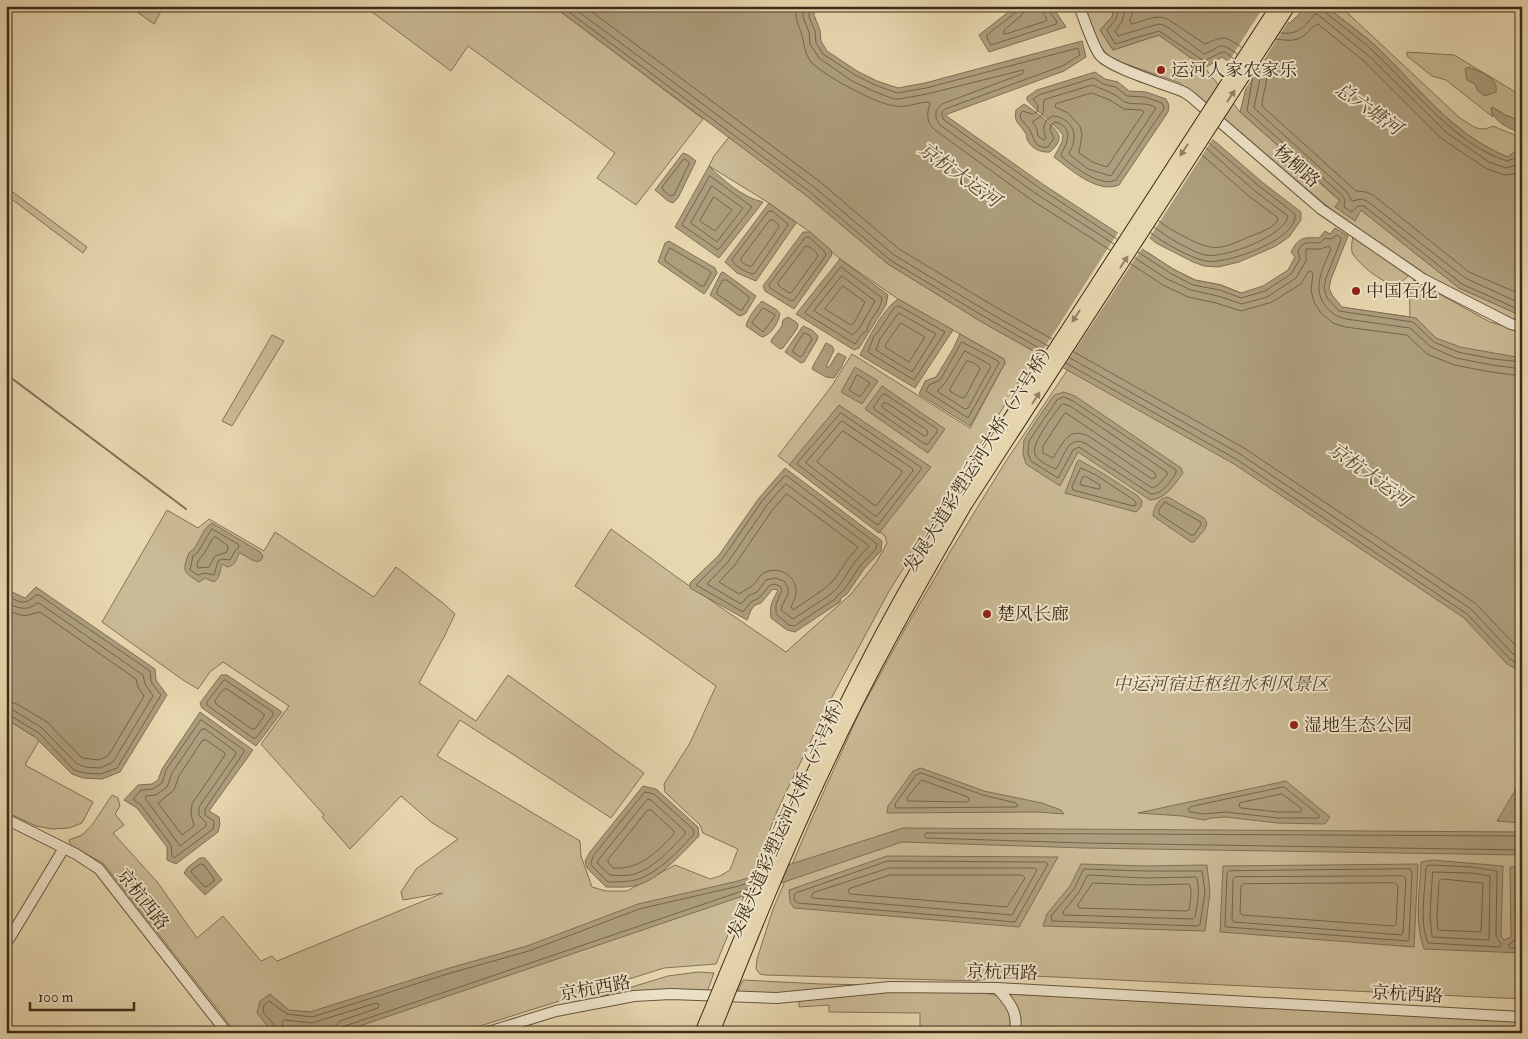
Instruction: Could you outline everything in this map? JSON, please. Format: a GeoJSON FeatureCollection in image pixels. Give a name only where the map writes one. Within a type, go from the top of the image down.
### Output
{"type":"FeatureCollection","features":[{"type":"Feature","properties":{"kind":"main road","name":"发展大道彩塑运河大桥（六号桥）"},"geometry":{"type":"LineString","coordinates":[[701,1033],[794,815],[830,737],[871,654],[925,556],[983,460],[1277,6]]}},
{"type":"Feature","properties":{"kind":"main road","name":"发展大道彩塑运河大桥（六号桥）"},"geometry":{"type":"LineString","coordinates":[[713,1033],[754,930],[827,764],[884,649],[927,572],[965,506],[1289,6]]}},
{"type":"Feature","properties":{"kind":"street","name":"杨柳路"},"geometry":{"type":"LineString","coordinates":[[1079,6],[1099,54],[1107,62],[1184,92],[1321,209],[1423,279],[1511,324],[1522,326]]}},
{"type":"Feature","properties":{"kind":"street","name":"京杭西路"},"geometry":{"type":"LineString","coordinates":[[6,819],[89,861],[98,869],[227,1033]]}},
{"type":"Feature","properties":{"kind":"street"},"geometry":{"type":"LineString","coordinates":[[6,944],[64,848]]}},
{"type":"Feature","properties":{"kind":"street","name":"京杭西路"},"geometry":{"type":"LineString","coordinates":[[486,1033],[556,1011],[634,996],[670,994],[777,998],[890,986],[997,988],[1522,1016]]}},
{"type":"Feature","properties":{"kind":"street"},"geometry":{"type":"LineString","coordinates":[[997,988],[1014,1009],[1016,1022],[1014,1033]]}},
{"type":"Feature","properties":{"kind":"green space"},"geometry":{"type":"Polygon","coordinates":[[[129,6],[164,6],[154,24],[129,6]]]}},
{"type":"Feature","properties":{"kind":"green space"},"geometry":{"type":"Polygon","coordinates":[[[364,6],[553,6],[703,119],[636,205],[597,178],[615,153],[468,46],[451,71],[364,6]]]}},
{"type":"Feature","properties":{"kind":"green space"},"geometry":{"type":"Polygon","coordinates":[[[1084,6],[1115,6],[1112,17],[1100,30],[1113,50],[1159,35],[1205,68],[1240,112],[1340,201],[1335,207],[1361,210],[1459,288],[1522,316],[1522,324],[1514,322],[1420,273],[1351,226],[1180,83],[1109,58],[1100,45],[1084,6]]]}},
{"type":"Feature","properties":{"kind":"green space"},"geometry":{"type":"Polygon","coordinates":[[[1323,6],[1340,6],[1460,118],[1476,128],[1484,129],[1493,126],[1522,138],[1522,146],[1508,157],[1471,137],[1438,110],[1373,44],[1323,6]]]}},
{"type":"Feature","properties":{"kind":"green space"},"geometry":{"type":"Polygon","coordinates":[[[1407,52],[1454,55],[1522,96],[1521,122],[1494,108],[1491,109],[1493,117],[1446,80],[1432,76],[1407,56],[1407,52]]]}},
{"type":"Feature","properties":{"kind":"green space"},"geometry":{"type":"Polygon","coordinates":[[[729,137],[807,196],[888,264],[982,322],[1037,353],[888,593],[832,697],[778,809],[716,964],[664,968],[458,1033],[236,1033],[104,864],[71,846],[69,840],[82,835],[92,825],[112,795],[118,798],[120,806],[115,814],[124,825],[113,833],[158,883],[197,938],[223,916],[261,961],[272,956],[277,961],[443,893],[403,900],[401,892],[416,869],[458,839],[431,822],[401,796],[350,849],[322,817],[324,815],[261,744],[289,706],[223,662],[210,672],[198,689],[102,622],[167,510],[198,528],[209,519],[264,551],[275,532],[374,597],[396,567],[455,614],[419,683],[476,721],[508,675],[644,773],[611,818],[460,720],[437,756],[580,841],[581,856],[592,887],[606,891],[627,891],[675,865],[710,879],[730,870],[738,849],[703,833],[700,825],[665,792],[664,784],[690,743],[716,686],[575,586],[611,529],[678,578],[786,652],[851,594],[877,561],[887,543],[885,536],[778,456],[831,387],[852,354],[970,428],[1005,363],[1004,359],[898,299],[840,259],[810,232],[769,203],[709,166],[714,156],[729,137]]]}},
{"type":"Feature","properties":{"kind":"green space"},"geometry":{"type":"Polygon","coordinates":[[[6,187],[87,247],[83,253],[6,195],[6,187]]]}},
{"type":"Feature","properties":{"kind":"green space"},"geometry":{"type":"Polygon","coordinates":[[[1353,236],[1410,274],[1396,284],[1388,283],[1376,276],[1354,256],[1352,252],[1353,236]]]}},
{"type":"Feature","properties":{"kind":"green space","name":"中运河宿迁枢纽水利风景区"},"geometry":{"type":"Polygon","coordinates":[[[1147,252],[1173,269],[1195,280],[1221,285],[1241,293],[1410,317],[1410,294],[1414,280],[1490,322],[1522,331],[1522,999],[1012,975],[974,981],[765,975],[760,974],[756,969],[757,959],[773,909],[860,711],[906,627],[1006,461],[1147,252]]]}},
{"type":"Feature","properties":{"kind":"green space"},"geometry":{"type":"Polygon","coordinates":[[[272,335],[284,341],[232,426],[222,421],[272,335]]]}},
{"type":"Feature","properties":{"kind":"green space"},"geometry":{"type":"Polygon","coordinates":[[[6,719],[39,741],[25,765],[93,802],[82,823],[69,828],[52,829],[36,826],[6,812],[6,719]]]}},
{"type":"Feature","properties":{"kind":"green space"},"geometry":{"type":"Polygon","coordinates":[[[698,972],[714,973],[707,992],[589,1000],[668,976],[698,972]]]}},
{"type":"Feature","properties":{"kind":"green space"},"geometry":{"type":"Polygon","coordinates":[[[743,980],[876,985],[798,994],[742,994],[738,991],[743,980]]]}},
{"type":"Feature","properties":{"kind":"green space"},"geometry":{"type":"Polygon","coordinates":[[[913,990],[975,992],[997,996],[1003,999],[1009,1011],[1009,1033],[920,1033],[920,1013],[829,1012],[829,1005],[799,1007],[799,1001],[913,990]]]}},
{"type":"Feature","properties":{"kind":"green space"},"geometry":{"type":"Polygon","coordinates":[[[1009,994],[1522,1020],[1522,1033],[1016,1033],[1019,1017],[1015,1004],[1009,994]]]}},
{"type":"Feature","properties":{"kind":"water","name":"京杭大运河"},"geometry":{"type":"Polygon","coordinates":[[[553,6],[815,6],[814,15],[820,30],[821,41],[827,51],[857,71],[877,81],[898,88],[925,83],[1082,41],[1086,57],[1064,71],[945,115],[1044,185],[1173,269],[1195,280],[1221,285],[1241,293],[1263,286],[1288,270],[1295,257],[1291,252],[1296,243],[1305,238],[1319,238],[1325,231],[1330,234],[1335,228],[1348,236],[1329,288],[1342,307],[1416,318],[1436,338],[1460,347],[1522,358],[1522,672],[1507,664],[1464,618],[1234,464],[982,322],[888,264],[807,196],[553,6]]]}},
{"type":"Feature","properties":{"kind":"water"},"geometry":{"type":"Polygon","coordinates":[[[1016,6],[1052,6],[1066,27],[989,52],[979,35],[1016,6]]]}},
{"type":"Feature","properties":{"kind":"water","name":"总六塘河"},"geometry":{"type":"Polygon","coordinates":[[[1115,6],[1260,6],[1279,21],[1290,23],[1307,6],[1323,6],[1373,44],[1438,110],[1471,137],[1508,157],[1514,152],[1522,154],[1522,316],[1459,288],[1361,210],[1355,221],[1335,207],[1340,200],[1240,112],[1249,76],[1222,57],[1205,68],[1159,35],[1113,50],[1100,30],[1112,17],[1115,6]]]}},
{"type":"Feature","properties":{"kind":"water"},"geometry":{"type":"Polygon","coordinates":[[[1468,67],[1491,78],[1496,86],[1496,92],[1485,96],[1478,91],[1475,84],[1467,80],[1465,69],[1468,67]]]}},
{"type":"Feature","properties":{"kind":"water"},"geometry":{"type":"Polygon","coordinates":[[[1095,72],[1105,79],[1118,82],[1129,91],[1146,92],[1166,99],[1169,105],[1168,112],[1119,185],[1111,187],[1102,186],[1084,179],[1054,157],[1062,142],[1063,135],[1027,100],[1027,97],[1037,90],[1095,72]]]}},
{"type":"Feature","properties":{"kind":"water"},"geometry":{"type":"Polygon","coordinates":[[[1024,104],[1044,118],[1057,132],[1059,141],[1050,152],[1040,151],[1033,147],[1017,122],[1016,110],[1024,104]]]}},
{"type":"Feature","properties":{"kind":"water"},"geometry":{"type":"Polygon","coordinates":[[[1492,107],[1505,115],[1522,120],[1522,133],[1499,122],[1493,114],[1492,107]]]}},
{"type":"Feature","properties":{"kind":"water"},"geometry":{"type":"Polygon","coordinates":[[[1191,125],[1217,143],[1262,182],[1301,212],[1301,220],[1289,237],[1276,246],[1239,262],[1218,267],[1204,266],[1156,243],[1131,222],[1191,125]]]}},
{"type":"Feature","properties":{"kind":"water"},"geometry":{"type":"Polygon","coordinates":[[[683,153],[696,161],[678,198],[673,203],[655,190],[683,153]]]}},
{"type":"Feature","properties":{"kind":"water"},"geometry":{"type":"Polygon","coordinates":[[[709,166],[727,183],[755,200],[763,202],[719,258],[675,227],[709,166]]]}},
{"type":"Feature","properties":{"kind":"water"},"geometry":{"type":"Polygon","coordinates":[[[769,203],[796,223],[756,281],[737,273],[725,262],[769,203]]]}},
{"type":"Feature","properties":{"kind":"water"},"geometry":{"type":"Polygon","coordinates":[[[803,232],[810,232],[831,250],[832,255],[794,309],[765,291],[763,286],[803,232]]]}},
{"type":"Feature","properties":{"kind":"water"},"geometry":{"type":"Polygon","coordinates":[[[669,241],[715,268],[717,273],[704,294],[658,262],[665,243],[669,241]]]}},
{"type":"Feature","properties":{"kind":"water"},"geometry":{"type":"Polygon","coordinates":[[[840,259],[888,295],[886,305],[859,348],[854,350],[796,314],[840,259]]]}},
{"type":"Feature","properties":{"kind":"water"},"geometry":{"type":"Polygon","coordinates":[[[723,272],[756,296],[746,313],[741,316],[710,295],[723,272]]]}},
{"type":"Feature","properties":{"kind":"water"},"geometry":{"type":"Polygon","coordinates":[[[898,299],[953,330],[915,388],[860,355],[881,317],[898,299]]]}},
{"type":"Feature","properties":{"kind":"water"},"geometry":{"type":"Polygon","coordinates":[[[762,301],[780,314],[774,328],[762,337],[746,326],[750,316],[762,301]]]}},
{"type":"Feature","properties":{"kind":"water"},"geometry":{"type":"Polygon","coordinates":[[[788,317],[796,322],[798,325],[797,329],[783,348],[780,349],[771,342],[782,326],[783,320],[788,317]]]}},
{"type":"Feature","properties":{"kind":"water"},"geometry":{"type":"Polygon","coordinates":[[[803,326],[812,330],[818,336],[804,362],[801,363],[785,352],[803,326]]]}},
{"type":"Feature","properties":{"kind":"water"},"geometry":{"type":"Polygon","coordinates":[[[960,334],[1004,359],[1005,363],[970,426],[919,394],[925,381],[936,377],[960,334]]]}},
{"type":"Feature","properties":{"kind":"water"},"geometry":{"type":"Polygon","coordinates":[[[826,343],[832,346],[834,350],[826,367],[829,367],[838,353],[846,357],[834,378],[826,377],[812,369],[826,343]]]}},
{"type":"Feature","properties":{"kind":"water"},"geometry":{"type":"Polygon","coordinates":[[[855,367],[878,381],[862,404],[841,392],[855,367]]]}},
{"type":"Feature","properties":{"kind":"water"},"geometry":{"type":"Polygon","coordinates":[[[882,386],[945,429],[928,453],[865,409],[882,386]]]}},
{"type":"Feature","properties":{"kind":"water"},"geometry":{"type":"Polygon","coordinates":[[[1064,392],[1075,396],[1181,468],[1183,473],[1173,487],[1161,497],[1150,500],[1078,452],[1060,486],[1026,464],[1023,454],[1024,440],[1054,395],[1064,392]]]}},
{"type":"Feature","properties":{"kind":"water"},"geometry":{"type":"Polygon","coordinates":[[[839,405],[931,467],[879,533],[789,465],[839,405]]]}},
{"type":"Feature","properties":{"kind":"water"},"geometry":{"type":"Polygon","coordinates":[[[1079,460],[1138,496],[1142,501],[1141,507],[1136,512],[1065,493],[1079,460]]]}},
{"type":"Feature","properties":{"kind":"water"},"geometry":{"type":"Polygon","coordinates":[[[785,468],[882,541],[881,551],[864,569],[847,594],[841,598],[840,602],[795,632],[787,630],[771,618],[771,606],[778,590],[773,589],[761,603],[755,605],[747,620],[690,588],[690,583],[719,555],[759,498],[785,468]]]}},
{"type":"Feature","properties":{"kind":"water"},"geometry":{"type":"Polygon","coordinates":[[[1168,497],[1204,518],[1207,523],[1205,529],[1194,542],[1191,542],[1153,516],[1157,504],[1162,499],[1168,497]]]}},
{"type":"Feature","properties":{"kind":"water"},"geometry":{"type":"Polygon","coordinates":[[[212,523],[260,552],[263,556],[261,560],[252,560],[239,553],[232,565],[227,567],[222,564],[219,576],[214,582],[205,578],[199,582],[190,576],[185,570],[189,553],[212,523]]]}},
{"type":"Feature","properties":{"kind":"water"},"geometry":{"type":"Polygon","coordinates":[[[6,587],[25,598],[36,587],[155,669],[156,680],[167,695],[120,772],[102,779],[83,778],[72,774],[35,737],[6,719],[6,587]]]}},
{"type":"Feature","properties":{"kind":"water"},"geometry":{"type":"Polygon","coordinates":[[[221,675],[227,675],[282,712],[256,746],[202,708],[200,703],[221,675]]]}},
{"type":"Feature","properties":{"kind":"water"},"geometry":{"type":"Polygon","coordinates":[[[200,712],[253,750],[209,811],[219,817],[218,832],[176,864],[167,860],[167,847],[137,808],[124,800],[138,785],[152,784],[158,780],[162,769],[200,712]]]}},
{"type":"Feature","properties":{"kind":"water"},"geometry":{"type":"Polygon","coordinates":[[[921,768],[984,791],[1042,803],[1061,810],[1064,814],[1038,812],[887,813],[888,806],[913,771],[921,768]]]}},
{"type":"Feature","properties":{"kind":"water"},"geometry":{"type":"Polygon","coordinates":[[[1522,779],[1522,823],[1497,821],[1522,779]]]}},
{"type":"Feature","properties":{"kind":"water"},"geometry":{"type":"Polygon","coordinates":[[[1286,781],[1330,817],[1325,824],[1277,823],[1226,817],[1204,820],[1182,816],[1138,813],[1286,781]]]}},
{"type":"Feature","properties":{"kind":"water"},"geometry":{"type":"Polygon","coordinates":[[[643,786],[656,789],[698,827],[699,836],[671,864],[647,882],[630,887],[606,887],[587,868],[585,861],[590,852],[643,786]]]}},
{"type":"Feature","properties":{"kind":"water"},"geometry":{"type":"Polygon","coordinates":[[[903,828],[1522,832],[1522,855],[1084,848],[902,842],[339,1033],[276,1033],[269,1028],[257,1013],[260,1001],[270,994],[289,1010],[310,1012],[446,969],[527,946],[638,904],[738,881],[903,828]]]}},
{"type":"Feature","properties":{"kind":"water"},"geometry":{"type":"Polygon","coordinates":[[[887,856],[1058,857],[1019,927],[794,908],[790,902],[789,890],[887,856]]]}},
{"type":"Feature","properties":{"kind":"water"},"geometry":{"type":"Polygon","coordinates":[[[200,858],[205,858],[222,880],[205,895],[184,873],[188,867],[200,858]]]}},
{"type":"Feature","properties":{"kind":"water"},"geometry":{"type":"Polygon","coordinates":[[[1432,860],[1503,866],[1501,936],[1504,940],[1511,937],[1510,867],[1522,867],[1522,953],[1424,949],[1418,917],[1421,862],[1432,860]]]}},
{"type":"Feature","properties":{"kind":"water"},"geometry":{"type":"Polygon","coordinates":[[[1081,864],[1207,865],[1210,892],[1205,931],[1043,926],[1047,914],[1070,886],[1081,864]]]}},
{"type":"Feature","properties":{"kind":"water"},"geometry":{"type":"Polygon","coordinates":[[[1418,864],[1414,947],[1220,932],[1223,866],[1418,864]]]}},
{"type":"Feature","properties":{"kind":"pier"},"geometry":{"type":"Polygon","coordinates":[[[1264,6],[1280,19],[1290,19],[1242,94],[1246,77],[1227,64],[1264,6]]]}},
{"type":"Feature","properties":{"kind":"pier"},"geometry":{"type":"Polygon","coordinates":[[[1191,123],[1214,137],[1148,240],[1129,224],[1129,216],[1191,123]]]}},
{"type":"Feature","properties":{"kind":"pier"},"geometry":{"type":"Polygon","coordinates":[[[1119,231],[1143,247],[1062,370],[1039,356],[1119,231]]]}},
{"type":"Feature","properties":{"kind":"waterway"},"geometry":{"type":"LineString","coordinates":[[6,374],[186,509]]}},
{"type":"Feature","properties":{"kind":"place","name":"运河人家农家乐"},"geometry":{"type":"Point","coordinates":[1161,70]}},
{"type":"Feature","properties":{"kind":"place","name":"中国石化"},"geometry":{"type":"Point","coordinates":[1356,291]}},
{"type":"Feature","properties":{"kind":"place","name":"楚风长廊"},"geometry":{"type":"Point","coordinates":[987,614]}},
{"type":"Feature","properties":{"kind":"place","name":"湿地生态公园"},"geometry":{"type":"Point","coordinates":[1294,725]}}]}
